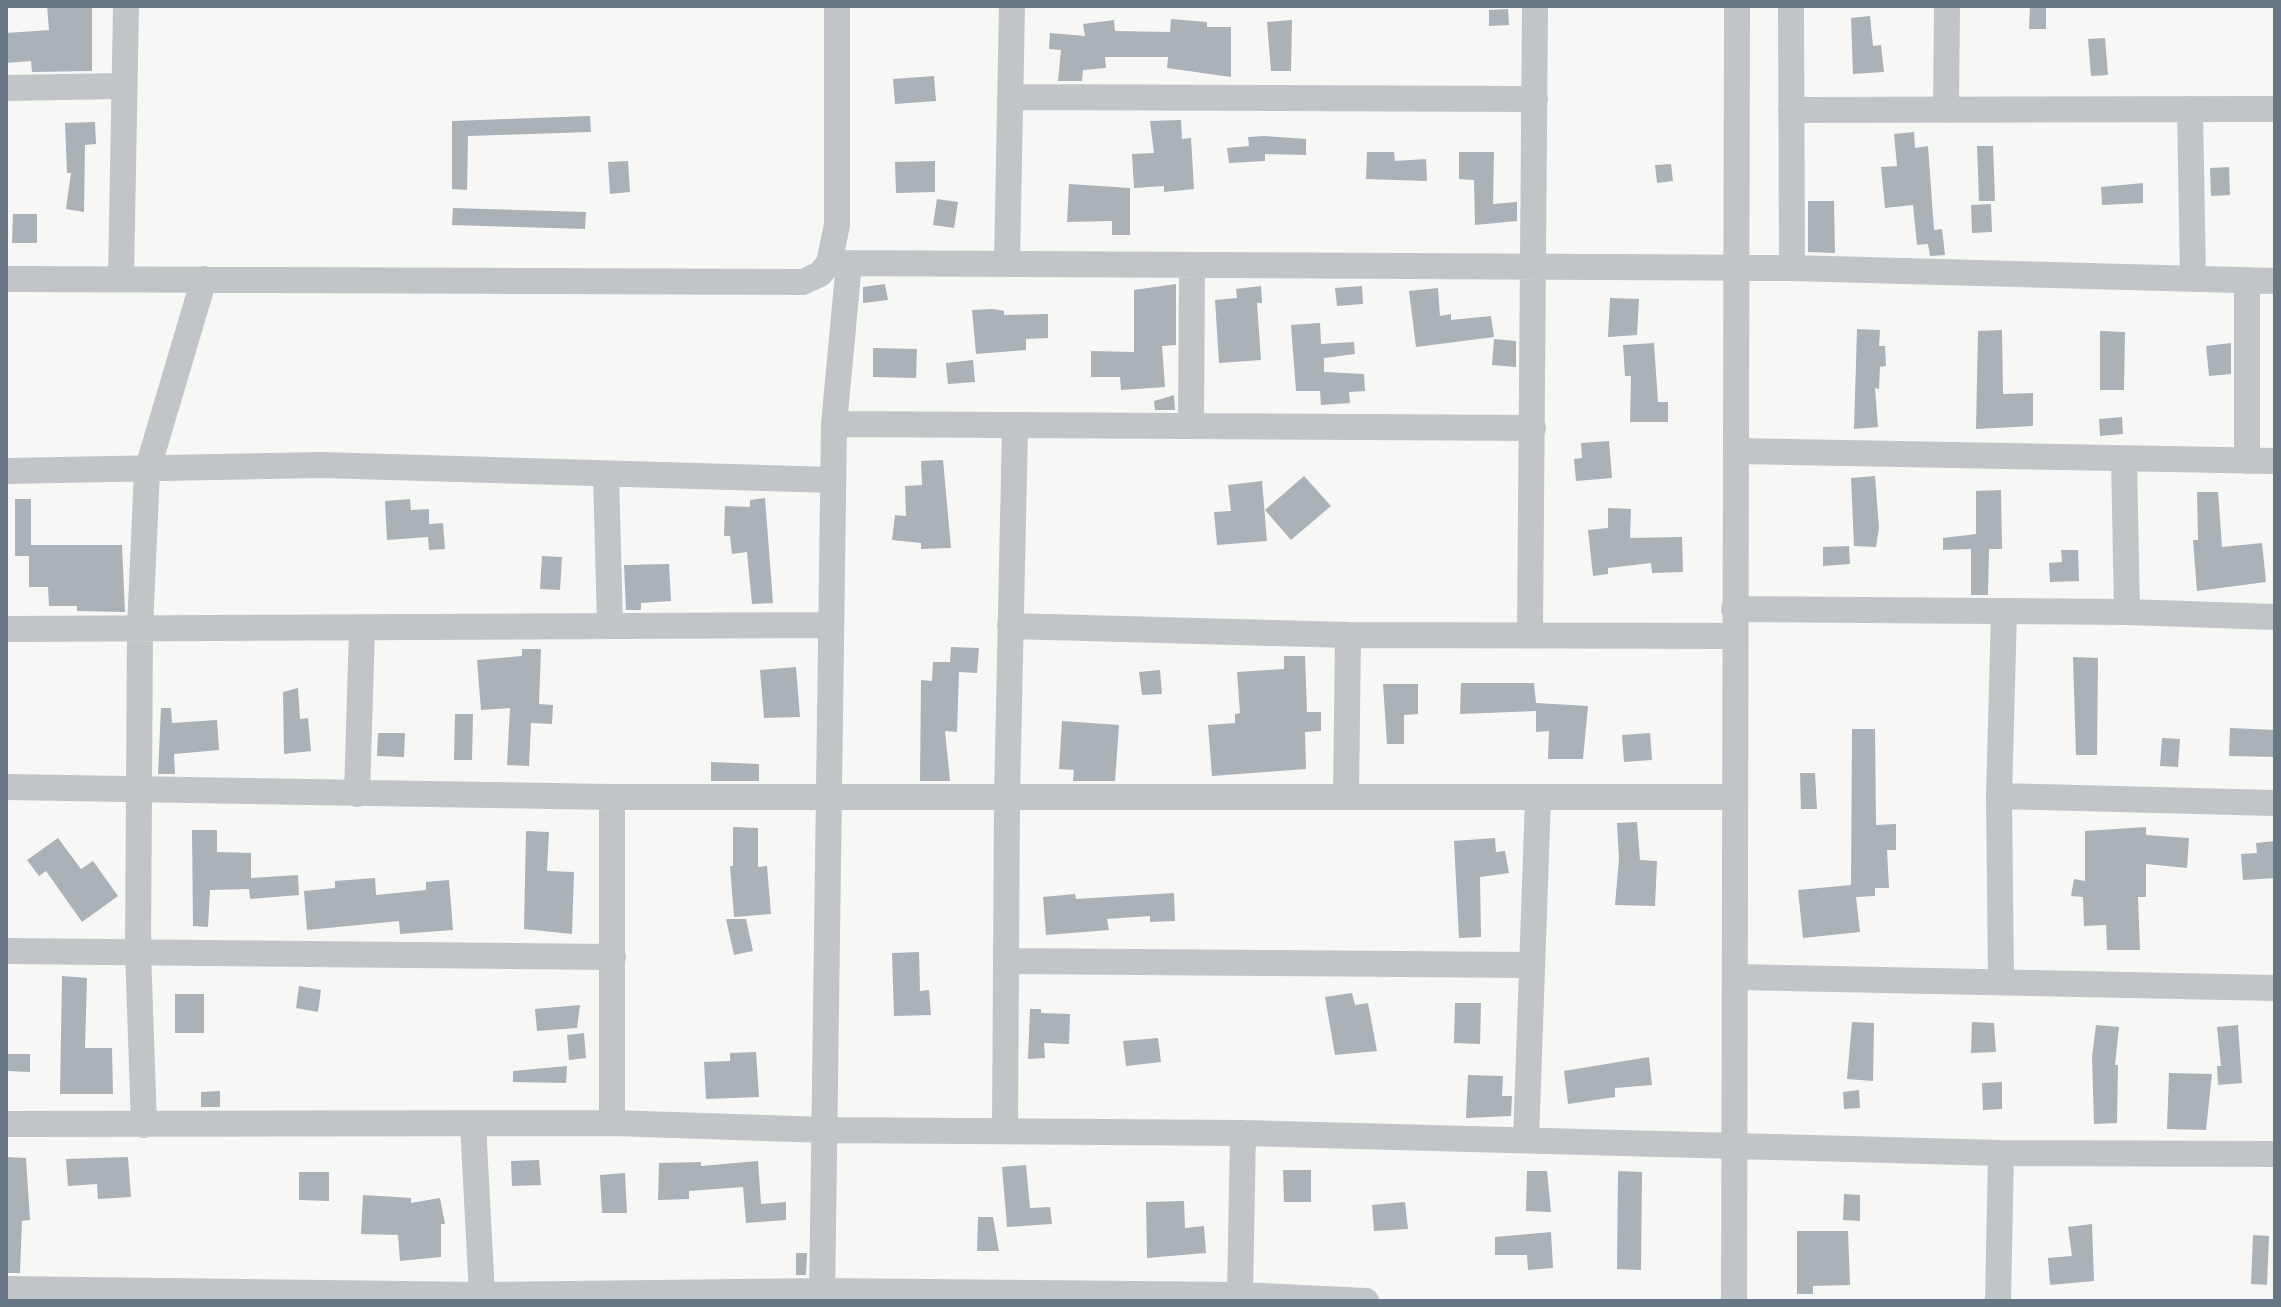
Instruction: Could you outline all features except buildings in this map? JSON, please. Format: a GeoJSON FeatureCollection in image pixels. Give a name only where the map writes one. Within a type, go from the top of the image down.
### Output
{"type":"FeatureCollection","features":[{"type":"Feature","properties":{"kind":"street"},"geometry":{"type":"LineString","coordinates":[[121,279],[126,6]]}},
{"type":"Feature","properties":{"kind":"street"},"geometry":{"type":"LineString","coordinates":[[823,1296],[830,625],[839,263],[837,6]]}},
{"type":"Feature","properties":{"kind":"street"},"geometry":{"type":"LineString","coordinates":[[1007,262],[1012,6]]}},
{"type":"Feature","properties":{"kind":"street"},"geometry":{"type":"LineString","coordinates":[[1530,634],[1535,6]]}},
{"type":"Feature","properties":{"kind":"street"},"geometry":{"type":"LineString","coordinates":[[1734,1301],[1737,6]]}},
{"type":"Feature","properties":{"kind":"street"},"geometry":{"type":"LineString","coordinates":[[1791,6],[1792,268]]}},
{"type":"Feature","properties":{"kind":"street"},"geometry":{"type":"LineString","coordinates":[[1946,110],[1947,6]]}},
{"type":"Feature","properties":{"kind":"street"},"geometry":{"type":"LineString","coordinates":[[6,88],[123,86]]}},
{"type":"Feature","properties":{"kind":"street"},"geometry":{"type":"LineString","coordinates":[[1012,97],[1535,99]]}},
{"type":"Feature","properties":{"kind":"street"},"geometry":{"type":"LineString","coordinates":[[2190,109],[2193,279]]}},
{"type":"Feature","properties":{"kind":"street"},"geometry":{"type":"LineString","coordinates":[[1791,110],[2275,109]]}},
{"type":"Feature","properties":{"kind":"street"},"geometry":{"type":"LineString","coordinates":[[6,279],[787,284],[803,282],[839,263],[1007,262],[1192,266],[1738,267],[2275,281]]}},
{"type":"Feature","properties":{"kind":"street"},"geometry":{"type":"LineString","coordinates":[[1191,425],[1192,266]]}},
{"type":"Feature","properties":{"kind":"street"},"geometry":{"type":"LineString","coordinates":[[144,1125],[138,951],[140,628],[147,471],[204,279]]}},
{"type":"Feature","properties":{"kind":"street"},"geometry":{"type":"LineString","coordinates":[[2247,280],[2247,461]]}},
{"type":"Feature","properties":{"kind":"street"},"geometry":{"type":"LineString","coordinates":[[834,424],[1533,428]]}},
{"type":"Feature","properties":{"kind":"street"},"geometry":{"type":"LineString","coordinates":[[1005,1131],[1007,798],[1015,427]]}},
{"type":"Feature","properties":{"kind":"street"},"geometry":{"type":"LineString","coordinates":[[1737,451],[2275,461]]}},
{"type":"Feature","properties":{"kind":"street"},"geometry":{"type":"LineString","coordinates":[[2124,459],[2127,612]]}},
{"type":"Feature","properties":{"kind":"street"},"geometry":{"type":"LineString","coordinates":[[6,471],[147,471],[321,465],[833,480]]}},
{"type":"Feature","properties":{"kind":"street"},"geometry":{"type":"LineString","coordinates":[[606,474],[610,624]]}},
{"type":"Feature","properties":{"kind":"street"},"geometry":{"type":"LineString","coordinates":[[1734,609],[2127,612],[2275,617]]}},
{"type":"Feature","properties":{"kind":"street"},"geometry":{"type":"LineString","coordinates":[[2001,980],[1999,796],[2004,612]]}},
{"type":"Feature","properties":{"kind":"street"},"geometry":{"type":"LineString","coordinates":[[6,629],[830,625]]}},
{"type":"Feature","properties":{"kind":"street"},"geometry":{"type":"LineString","coordinates":[[1010,626],[1348,635],[1734,636]]}},
{"type":"Feature","properties":{"kind":"street"},"geometry":{"type":"LineString","coordinates":[[357,794],[362,628]]}},
{"type":"Feature","properties":{"kind":"street"},"geometry":{"type":"LineString","coordinates":[[1346,797],[1348,635]]}},
{"type":"Feature","properties":{"kind":"street"},"geometry":{"type":"LineString","coordinates":[[6,787],[612,797],[1735,797]]}},
{"type":"Feature","properties":{"kind":"street"},"geometry":{"type":"LineString","coordinates":[[1999,796],[2275,803]]}},
{"type":"Feature","properties":{"kind":"street"},"geometry":{"type":"LineString","coordinates":[[612,797],[612,1123]]}},
{"type":"Feature","properties":{"kind":"street"},"geometry":{"type":"LineString","coordinates":[[1526,1140],[1538,798]]}},
{"type":"Feature","properties":{"kind":"street"},"geometry":{"type":"LineString","coordinates":[[6,951],[613,957]]}},
{"type":"Feature","properties":{"kind":"street"},"geometry":{"type":"LineString","coordinates":[[1006,961],[1532,965]]}},
{"type":"Feature","properties":{"kind":"street"},"geometry":{"type":"LineString","coordinates":[[1736,977],[2001,980],[2275,988]]}},
{"type":"Feature","properties":{"kind":"street"},"geometry":{"type":"LineString","coordinates":[[6,1124],[612,1123],[826,1130],[1243,1133],[2001,1153],[2275,1154]]}},
{"type":"Feature","properties":{"kind":"street"},"geometry":{"type":"LineString","coordinates":[[473,1124],[482,1295]]}},
{"type":"Feature","properties":{"kind":"street"},"geometry":{"type":"LineString","coordinates":[[1240,1295],[1243,1133]]}},
{"type":"Feature","properties":{"kind":"street"},"geometry":{"type":"LineString","coordinates":[[1998,1301],[2001,1153]]}},
{"type":"Feature","properties":{"kind":"street"},"geometry":{"type":"LineString","coordinates":[[6,1289],[139,1297],[1240,1295],[1309,1301],[1366,1301]]}}]}
